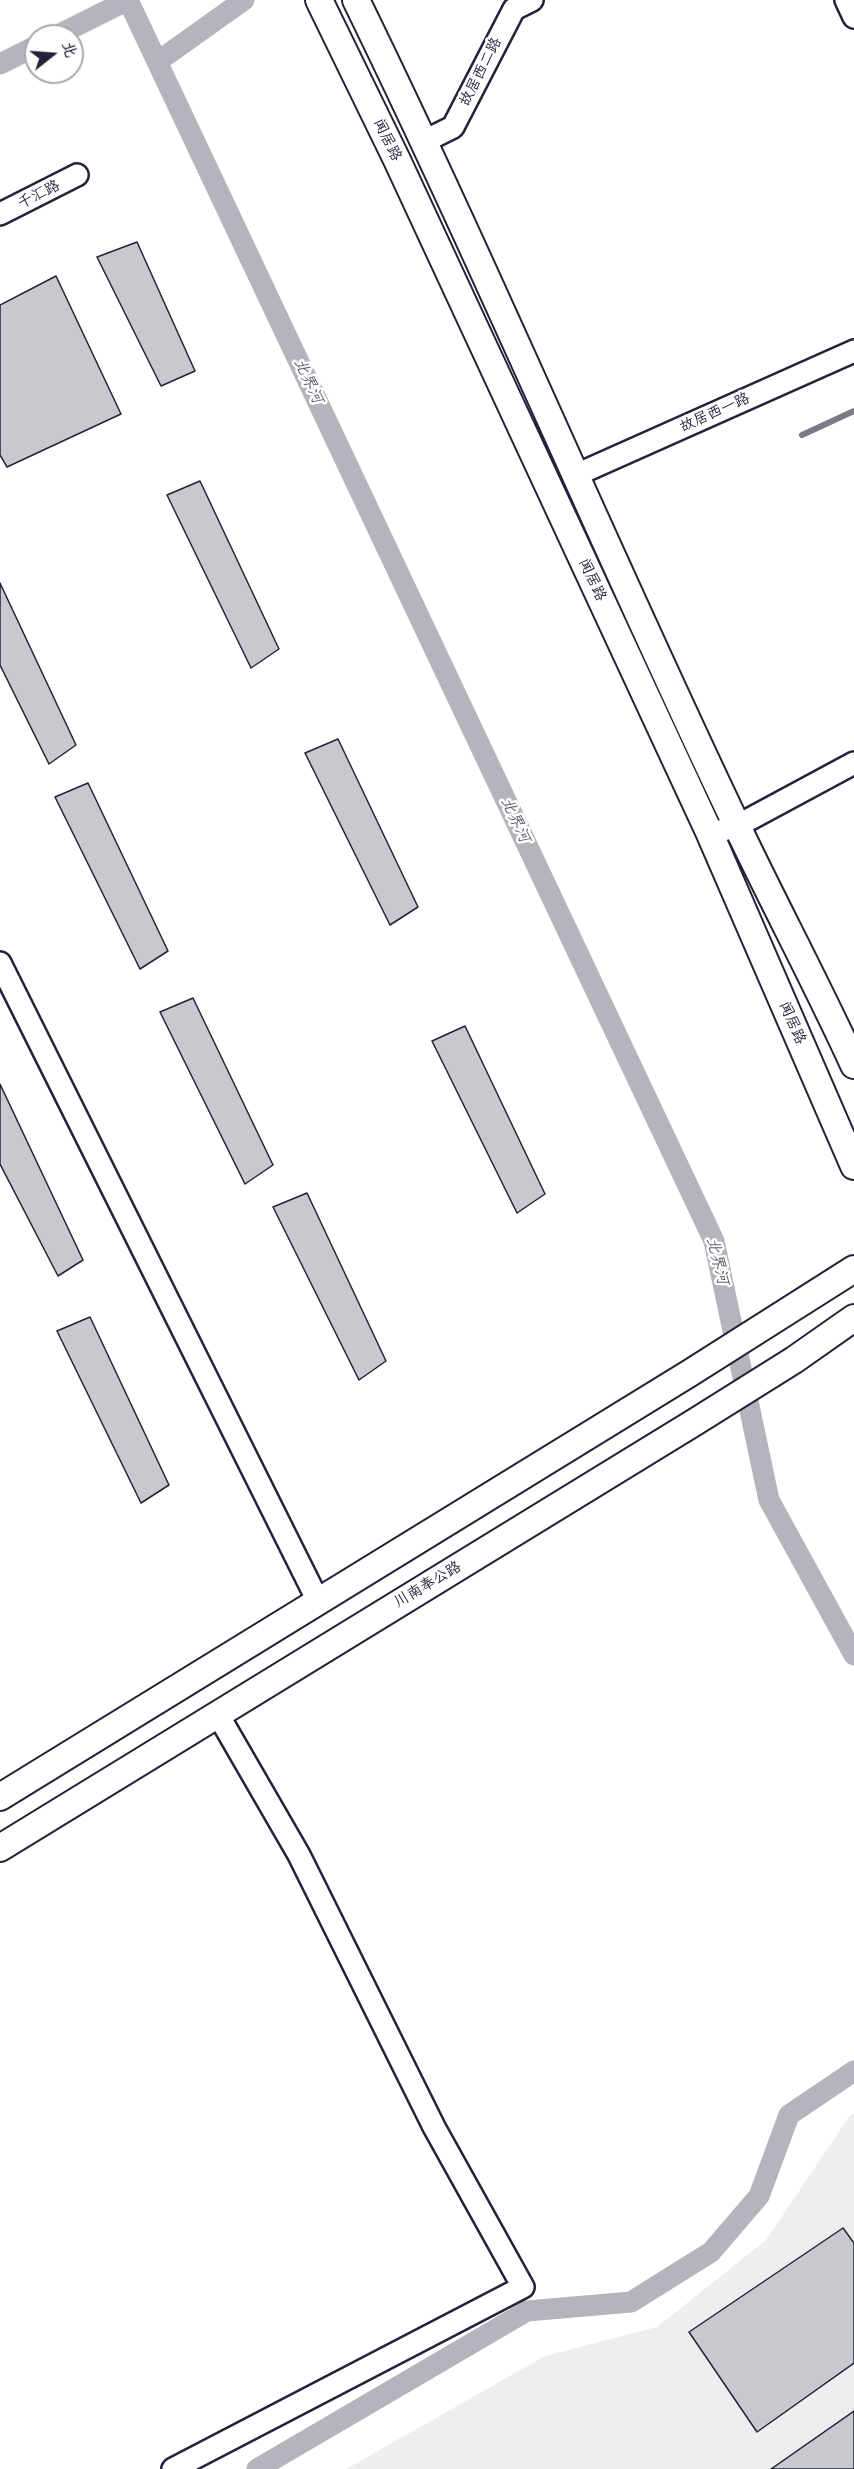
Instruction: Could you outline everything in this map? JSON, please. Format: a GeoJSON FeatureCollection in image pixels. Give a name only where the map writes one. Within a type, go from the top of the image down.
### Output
{"type":"FeatureCollection","features":[{"type":"Feature","properties":{"kind":"main road"},"geometry":{"type":"LineString","coordinates":[[356,0],[425,141],[737,826],[821,992],[854,1065]]}},
{"type":"Feature","properties":{"kind":"main road","name":"闻居路"},"geometry":{"type":"LineString","coordinates":[[323,8],[402,171],[710,834],[854,1166]]}},
{"type":"Feature","properties":{"kind":"main road"},"geometry":{"type":"LineString","coordinates":[[0,1797],[690,1373],[854,1269]]}},
{"type":"Feature","properties":{"kind":"main road","name":"川南奉公路"},"geometry":{"type":"LineString","coordinates":[[0,1848],[695,1422],[794,1360],[854,1318]]}},
{"type":"Feature","properties":{"kind":"street","name":"故居西二路"},"geometry":{"type":"LineString","coordinates":[[425,141],[453,127],[514,9],[532,0]]}},
{"type":"Feature","properties":{"kind":"street"},"geometry":{"type":"LineString","coordinates":[[846,0],[854,17]]}},
{"type":"Feature","properties":{"kind":"street","name":"千汇路"},"geometry":{"type":"LineString","coordinates":[[0,214],[77,175]]}},
{"type":"Feature","properties":{"kind":"street","name":"故居西一路"},"geometry":{"type":"LineString","coordinates":[[576,475],[854,351]]}},
{"type":"Feature","properties":{"kind":"street"},"geometry":{"type":"LineString","coordinates":[[710,834],[737,826],[854,763]]}},
{"type":"Feature","properties":{"kind":"street"},"geometry":{"type":"LineString","coordinates":[[0,963],[318,1601]]}},
{"type":"Feature","properties":{"kind":"street"},"geometry":{"type":"LineString","coordinates":[[173,2469],[523,2287],[434,2127],[299,1855],[217,1713]]}},
{"type":"Feature","properties":{"kind":"shaded area"},"geometry":{"type":"Polygon","coordinates":[[[854,2113],[854,2469],[346,2469],[545,2356],[657,2327],[766,2240],[849,2117],[854,2113]]]}},
{"type":"Feature","properties":{"kind":"building"},"geometry":{"type":"Polygon","coordinates":[[[137,242],[195,371],[161,386],[97,257],[137,242]]]}},
{"type":"Feature","properties":{"kind":"building"},"geometry":{"type":"Polygon","coordinates":[[[56,276],[121,414],[7,467],[0,455],[0,305],[56,276]]]}},
{"type":"Feature","properties":{"kind":"building"},"geometry":{"type":"Polygon","coordinates":[[[200,481],[279,649],[251,668],[167,495],[200,481]]]}},
{"type":"Feature","properties":{"kind":"building"},"geometry":{"type":"Polygon","coordinates":[[[0,583],[76,745],[49,764],[0,665],[0,583]]]}},
{"type":"Feature","properties":{"kind":"building"},"geometry":{"type":"Polygon","coordinates":[[[338,739],[418,907],[390,925],[305,753],[338,739]]]}},
{"type":"Feature","properties":{"kind":"building"},"geometry":{"type":"Polygon","coordinates":[[[88,783],[168,951],[140,969],[55,797],[88,783]]]}},
{"type":"Feature","properties":{"kind":"building"},"geometry":{"type":"Polygon","coordinates":[[[193,998],[273,1165],[245,1184],[160,1012],[193,998]]]}},
{"type":"Feature","properties":{"kind":"building"},"geometry":{"type":"Polygon","coordinates":[[[465,1026],[545,1194],[517,1213],[432,1041],[465,1026]]]}},
{"type":"Feature","properties":{"kind":"building"},"geometry":{"type":"Polygon","coordinates":[[[0,1084],[83,1260],[58,1276],[0,1164],[0,1084]]]}},
{"type":"Feature","properties":{"kind":"building"},"geometry":{"type":"Polygon","coordinates":[[[307,1193],[386,1361],[359,1380],[273,1207],[307,1193]]]}},
{"type":"Feature","properties":{"kind":"building"},"geometry":{"type":"Polygon","coordinates":[[[90,1317],[169,1485],[141,1503],[57,1331],[90,1317]]]}},
{"type":"Feature","properties":{"kind":"building"},"geometry":{"type":"Polygon","coordinates":[[[843,2228],[854,2243],[854,2363],[757,2432],[689,2332],[843,2228]]]}},
{"type":"Feature","properties":{"kind":"building"},"geometry":{"type":"Polygon","coordinates":[[[854,2411],[854,2469],[771,2469],[854,2411]]]}},
{"type":"Feature","properties":{"kind":"waterway","name":"北界河"},"geometry":{"type":"LineString","coordinates":[[128,0],[714,1241],[769,1500],[854,1655]]}},
{"type":"Feature","properties":{"kind":"waterway"},"geometry":{"type":"LineString","coordinates":[[80,24],[128,0]]}},
{"type":"Feature","properties":{"kind":"waterway"},"geometry":{"type":"LineString","coordinates":[[157,62],[244,0]]}},
{"type":"Feature","properties":{"kind":"waterway"},"geometry":{"type":"LineString","coordinates":[[0,64],[24,52]]}},
{"type":"Feature","properties":{"kind":"waterway"},"geometry":{"type":"LineString","coordinates":[[802,435],[854,411]]}},
{"type":"Feature","properties":{"kind":"waterway"},"geometry":{"type":"LineString","coordinates":[[257,2469],[527,2311],[631,2302],[711,2252],[759,2196],[789,2115],[854,2071]]}}]}
